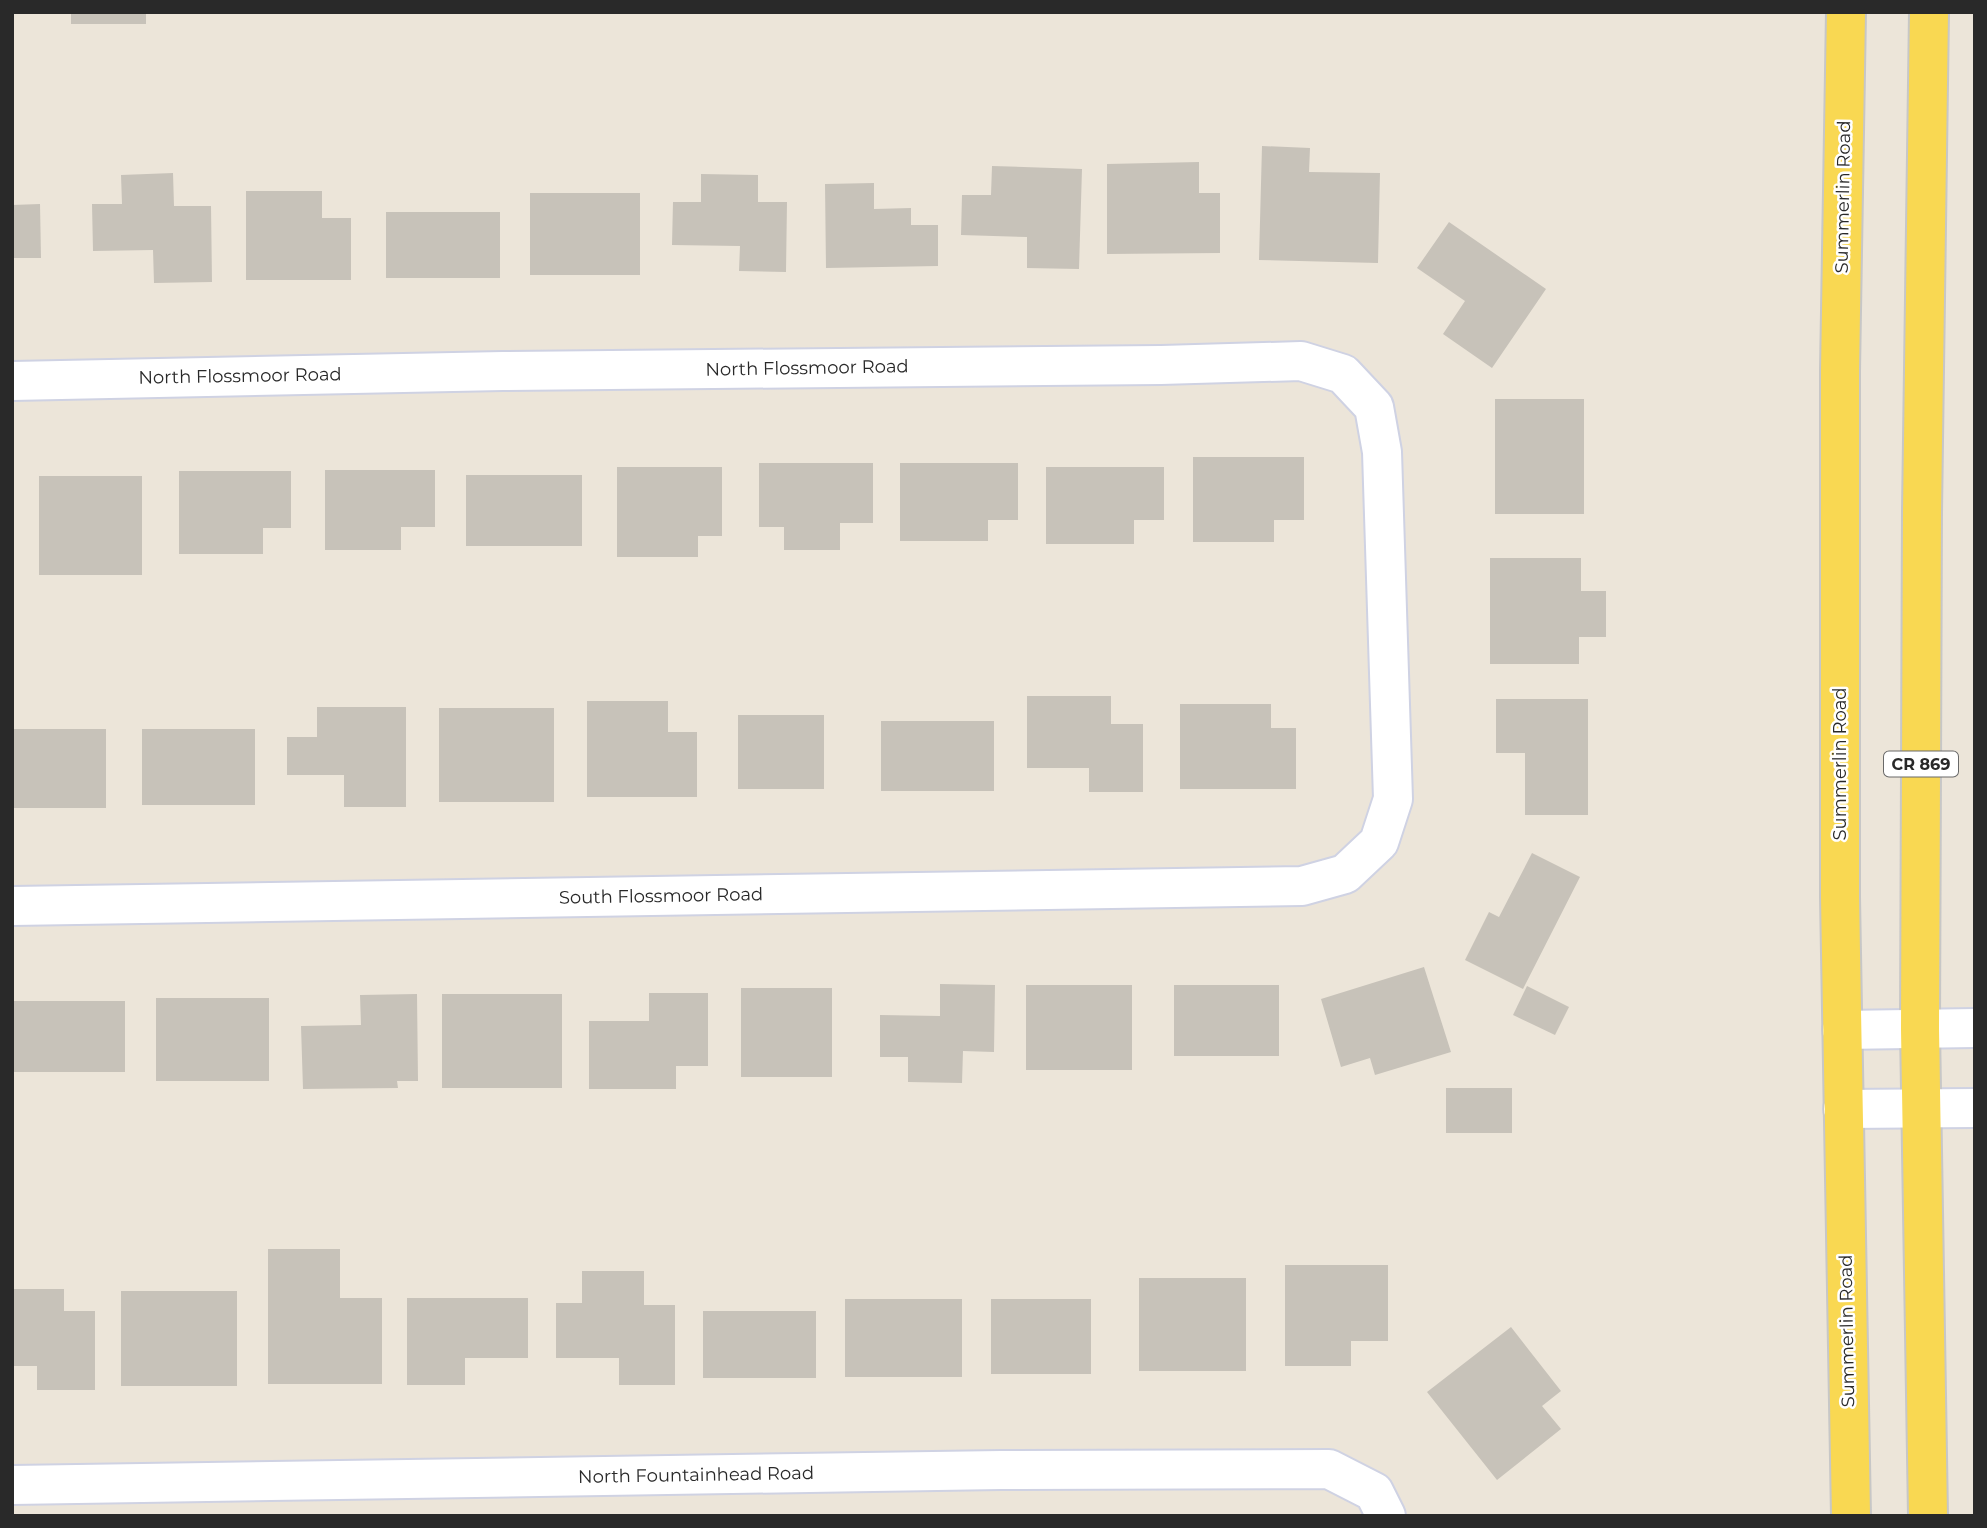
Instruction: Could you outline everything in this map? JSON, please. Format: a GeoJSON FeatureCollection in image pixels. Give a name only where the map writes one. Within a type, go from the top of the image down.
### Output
{"type":"FeatureCollection","features":[{"type":"Feature","properties":{"kind":"main road","name":"Summerlin Road"},"geometry":{"type":"LineString","coordinates":[[1846,12],[1840,371],[1842,1030],[1850,1516]]}},
{"type":"Feature","properties":{"kind":"main road","name":"CR 869"},"geometry":{"type":"LineString","coordinates":[[1928,1516],[1920,1029],[1922,512],[1929,12]]}},
{"type":"Feature","properties":{"kind":"street","name":"North Flossmoor Road"},"geometry":{"type":"LineString","coordinates":[[12,381],[1301,361],[1343,374],[1374,407],[1382,452],[1394,799],[1379,842],[1345,874],[1309,884]]}},
{"type":"Feature","properties":{"kind":"street","name":"South Flossmoor Road"},"geometry":{"type":"LineString","coordinates":[[12,906],[1309,884]]}},
{"type":"Feature","properties":{"kind":"street"},"geometry":{"type":"LineString","coordinates":[[1842,1030],[1975,1028]]}},
{"type":"Feature","properties":{"kind":"street"},"geometry":{"type":"LineString","coordinates":[[1843,1109],[1975,1108]]}},
{"type":"Feature","properties":{"kind":"street","name":"North Fountainhead Road"},"geometry":{"type":"LineString","coordinates":[[12,1485],[1001,1470],[1329,1469],[1380,1504]]}},
{"type":"Feature","properties":{"kind":"building"},"geometry":{"type":"Polygon","coordinates":[[[71,12],[146,12],[146,24],[71,24],[71,12]]]}},
{"type":"Feature","properties":{"kind":"building"},"geometry":{"type":"Polygon","coordinates":[[[1262,146],[1310,148],[1309,172],[1380,173],[1378,263],[1259,260],[1262,146]]]}},
{"type":"Feature","properties":{"kind":"building"},"geometry":{"type":"Polygon","coordinates":[[[1199,162],[1199,193],[1220,193],[1220,253],[1107,254],[1107,164],[1199,162]]]}},
{"type":"Feature","properties":{"kind":"building"},"geometry":{"type":"Polygon","coordinates":[[[992,166],[1082,169],[1079,269],[1027,268],[1027,237],[961,235],[962,195],[991,195],[992,166]]]}},
{"type":"Feature","properties":{"kind":"building"},"geometry":{"type":"Polygon","coordinates":[[[173,173],[174,206],[211,206],[212,282],[154,283],[153,250],[93,251],[92,204],[122,204],[121,175],[173,173]]]}},
{"type":"Feature","properties":{"kind":"building"},"geometry":{"type":"Polygon","coordinates":[[[701,174],[758,175],[758,202],[787,202],[786,272],[739,271],[740,246],[672,245],[673,202],[701,202],[701,174]]]}},
{"type":"Feature","properties":{"kind":"building"},"geometry":{"type":"Polygon","coordinates":[[[874,183],[874,209],[911,208],[911,225],[938,225],[938,266],[826,268],[825,184],[874,183]]]}},
{"type":"Feature","properties":{"kind":"building"},"geometry":{"type":"Polygon","coordinates":[[[246,191],[322,191],[322,218],[351,218],[351,280],[246,280],[246,191]]]}},
{"type":"Feature","properties":{"kind":"building"},"geometry":{"type":"Polygon","coordinates":[[[530,193],[640,193],[640,275],[530,275],[530,193]]]}},
{"type":"Feature","properties":{"kind":"building"},"geometry":{"type":"Polygon","coordinates":[[[40,204],[41,258],[12,258],[12,205],[40,204]]]}},
{"type":"Feature","properties":{"kind":"building"},"geometry":{"type":"Polygon","coordinates":[[[386,212],[500,212],[500,278],[386,278],[386,212]]]}},
{"type":"Feature","properties":{"kind":"building"},"geometry":{"type":"Polygon","coordinates":[[[1449,222],[1546,289],[1492,368],[1443,334],[1465,301],[1417,268],[1449,222]]]}},
{"type":"Feature","properties":{"kind":"building"},"geometry":{"type":"Polygon","coordinates":[[[1495,399],[1584,399],[1584,514],[1495,514],[1495,399]]]}},
{"type":"Feature","properties":{"kind":"building"},"geometry":{"type":"Polygon","coordinates":[[[1193,457],[1304,457],[1304,520],[1274,520],[1274,542],[1193,542],[1193,457]]]}},
{"type":"Feature","properties":{"kind":"building"},"geometry":{"type":"Polygon","coordinates":[[[759,463],[873,463],[873,523],[840,523],[840,550],[784,550],[784,527],[759,527],[759,463]]]}},
{"type":"Feature","properties":{"kind":"building"},"geometry":{"type":"Polygon","coordinates":[[[900,463],[1018,463],[1018,520],[988,520],[988,541],[900,541],[900,463]]]}},
{"type":"Feature","properties":{"kind":"building"},"geometry":{"type":"Polygon","coordinates":[[[617,467],[722,467],[722,536],[698,536],[698,557],[617,557],[617,467]]]}},
{"type":"Feature","properties":{"kind":"building"},"geometry":{"type":"Polygon","coordinates":[[[1046,467],[1164,467],[1164,520],[1134,520],[1134,544],[1046,544],[1046,467]]]}},
{"type":"Feature","properties":{"kind":"building"},"geometry":{"type":"Polygon","coordinates":[[[325,470],[435,470],[435,527],[401,527],[401,550],[325,550],[325,470]]]}},
{"type":"Feature","properties":{"kind":"building"},"geometry":{"type":"Polygon","coordinates":[[[179,471],[291,471],[291,528],[263,528],[263,554],[179,554],[179,471]]]}},
{"type":"Feature","properties":{"kind":"building"},"geometry":{"type":"Polygon","coordinates":[[[466,475],[582,475],[582,546],[466,546],[466,475]]]}},
{"type":"Feature","properties":{"kind":"building"},"geometry":{"type":"Polygon","coordinates":[[[39,476],[142,476],[142,575],[39,575],[39,476]]]}},
{"type":"Feature","properties":{"kind":"building"},"geometry":{"type":"Polygon","coordinates":[[[1490,558],[1581,558],[1581,591],[1606,591],[1606,637],[1579,637],[1579,664],[1490,664],[1490,558]]]}},
{"type":"Feature","properties":{"kind":"building"},"geometry":{"type":"Polygon","coordinates":[[[1027,696],[1111,696],[1111,724],[1143,724],[1143,792],[1089,792],[1089,768],[1027,768],[1027,696]]]}},
{"type":"Feature","properties":{"kind":"building"},"geometry":{"type":"Polygon","coordinates":[[[1496,699],[1588,699],[1588,815],[1525,815],[1525,753],[1496,753],[1496,699]]]}},
{"type":"Feature","properties":{"kind":"building"},"geometry":{"type":"Polygon","coordinates":[[[587,701],[668,701],[668,732],[697,732],[697,797],[587,797],[587,701]]]}},
{"type":"Feature","properties":{"kind":"building"},"geometry":{"type":"Polygon","coordinates":[[[1180,704],[1271,704],[1271,728],[1296,728],[1296,789],[1180,789],[1180,704]]]}},
{"type":"Feature","properties":{"kind":"building"},"geometry":{"type":"Polygon","coordinates":[[[317,707],[406,707],[406,807],[344,807],[344,775],[287,775],[287,737],[317,737],[317,707]]]}},
{"type":"Feature","properties":{"kind":"building"},"geometry":{"type":"Polygon","coordinates":[[[439,708],[554,708],[554,802],[439,802],[439,708]]]}},
{"type":"Feature","properties":{"kind":"building"},"geometry":{"type":"Polygon","coordinates":[[[738,715],[824,715],[824,789],[738,789],[738,715]]]}},
{"type":"Feature","properties":{"kind":"building"},"geometry":{"type":"Polygon","coordinates":[[[881,721],[994,721],[994,791],[881,791],[881,721]]]}},
{"type":"Feature","properties":{"kind":"building"},"geometry":{"type":"Polygon","coordinates":[[[12,729],[106,729],[106,808],[12,808],[12,729]]]}},
{"type":"Feature","properties":{"kind":"building"},"geometry":{"type":"Polygon","coordinates":[[[142,729],[255,729],[255,805],[142,805],[142,729]]]}},
{"type":"Feature","properties":{"kind":"building"},"geometry":{"type":"Polygon","coordinates":[[[1532,853],[1580,877],[1523,989],[1465,960],[1489,912],[1499,917],[1532,853]]]}},
{"type":"Feature","properties":{"kind":"building"},"geometry":{"type":"Polygon","coordinates":[[[1424,967],[1451,1052],[1375,1075],[1370,1058],[1341,1067],[1321,999],[1424,967]]]}},
{"type":"Feature","properties":{"kind":"building"},"geometry":{"type":"Polygon","coordinates":[[[940,984],[995,985],[994,1052],[963,1051],[962,1083],[908,1082],[908,1057],[880,1057],[880,1015],[940,1016],[940,984]]]}},
{"type":"Feature","properties":{"kind":"building"},"geometry":{"type":"Polygon","coordinates":[[[1026,985],[1132,985],[1132,1070],[1026,1070],[1026,985]]]}},
{"type":"Feature","properties":{"kind":"building"},"geometry":{"type":"Polygon","coordinates":[[[1174,985],[1279,985],[1279,1056],[1174,1056],[1174,985]]]}},
{"type":"Feature","properties":{"kind":"building"},"geometry":{"type":"Polygon","coordinates":[[[1527,986],[1569,1007],[1555,1035],[1513,1015],[1527,986]]]}},
{"type":"Feature","properties":{"kind":"building"},"geometry":{"type":"Polygon","coordinates":[[[741,988],[832,988],[832,1077],[741,1077],[741,988]]]}},
{"type":"Feature","properties":{"kind":"building"},"geometry":{"type":"Polygon","coordinates":[[[649,993],[708,993],[708,1066],[676,1066],[676,1089],[589,1089],[589,1021],[649,1021],[649,993]]]}},
{"type":"Feature","properties":{"kind":"building"},"geometry":{"type":"Polygon","coordinates":[[[417,994],[418,1081],[397,1081],[398,1088],[303,1089],[301,1026],[361,1025],[360,995],[417,994]]]}},
{"type":"Feature","properties":{"kind":"building"},"geometry":{"type":"Polygon","coordinates":[[[442,994],[562,994],[562,1088],[442,1088],[442,994]]]}},
{"type":"Feature","properties":{"kind":"building"},"geometry":{"type":"Polygon","coordinates":[[[156,998],[269,998],[269,1081],[156,1081],[156,998]]]}},
{"type":"Feature","properties":{"kind":"building"},"geometry":{"type":"Polygon","coordinates":[[[12,1001],[125,1001],[125,1072],[12,1072],[12,1001]]]}},
{"type":"Feature","properties":{"kind":"building"},"geometry":{"type":"Polygon","coordinates":[[[1446,1088],[1512,1088],[1512,1133],[1446,1133],[1446,1088]]]}},
{"type":"Feature","properties":{"kind":"building"},"geometry":{"type":"Polygon","coordinates":[[[268,1249],[340,1249],[340,1298],[382,1298],[382,1384],[268,1384],[268,1249]]]}},
{"type":"Feature","properties":{"kind":"building"},"geometry":{"type":"Polygon","coordinates":[[[1285,1265],[1388,1265],[1388,1341],[1351,1341],[1351,1366],[1285,1366],[1285,1265]]]}},
{"type":"Feature","properties":{"kind":"building"},"geometry":{"type":"Polygon","coordinates":[[[582,1271],[644,1271],[644,1305],[675,1305],[675,1385],[619,1385],[619,1358],[556,1358],[556,1303],[582,1303],[582,1271]]]}},
{"type":"Feature","properties":{"kind":"building"},"geometry":{"type":"Polygon","coordinates":[[[1139,1278],[1246,1278],[1246,1371],[1139,1371],[1139,1278]]]}},
{"type":"Feature","properties":{"kind":"building"},"geometry":{"type":"Polygon","coordinates":[[[12,1289],[64,1289],[64,1311],[95,1311],[95,1390],[37,1390],[37,1366],[12,1366],[12,1289]]]}},
{"type":"Feature","properties":{"kind":"building"},"geometry":{"type":"Polygon","coordinates":[[[121,1291],[237,1291],[237,1386],[121,1386],[121,1291]]]}},
{"type":"Feature","properties":{"kind":"building"},"geometry":{"type":"Polygon","coordinates":[[[407,1298],[528,1298],[528,1358],[465,1358],[465,1385],[407,1385],[407,1298]]]}},
{"type":"Feature","properties":{"kind":"building"},"geometry":{"type":"Polygon","coordinates":[[[845,1299],[962,1299],[962,1377],[845,1377],[845,1299]]]}},
{"type":"Feature","properties":{"kind":"building"},"geometry":{"type":"Polygon","coordinates":[[[991,1299],[1091,1299],[1091,1374],[991,1374],[991,1299]]]}},
{"type":"Feature","properties":{"kind":"building"},"geometry":{"type":"Polygon","coordinates":[[[703,1311],[816,1311],[816,1378],[703,1378],[703,1311]]]}},
{"type":"Feature","properties":{"kind":"building"},"geometry":{"type":"Polygon","coordinates":[[[1511,1327],[1561,1391],[1542,1406],[1561,1429],[1497,1480],[1427,1392],[1511,1327]]]}}]}
